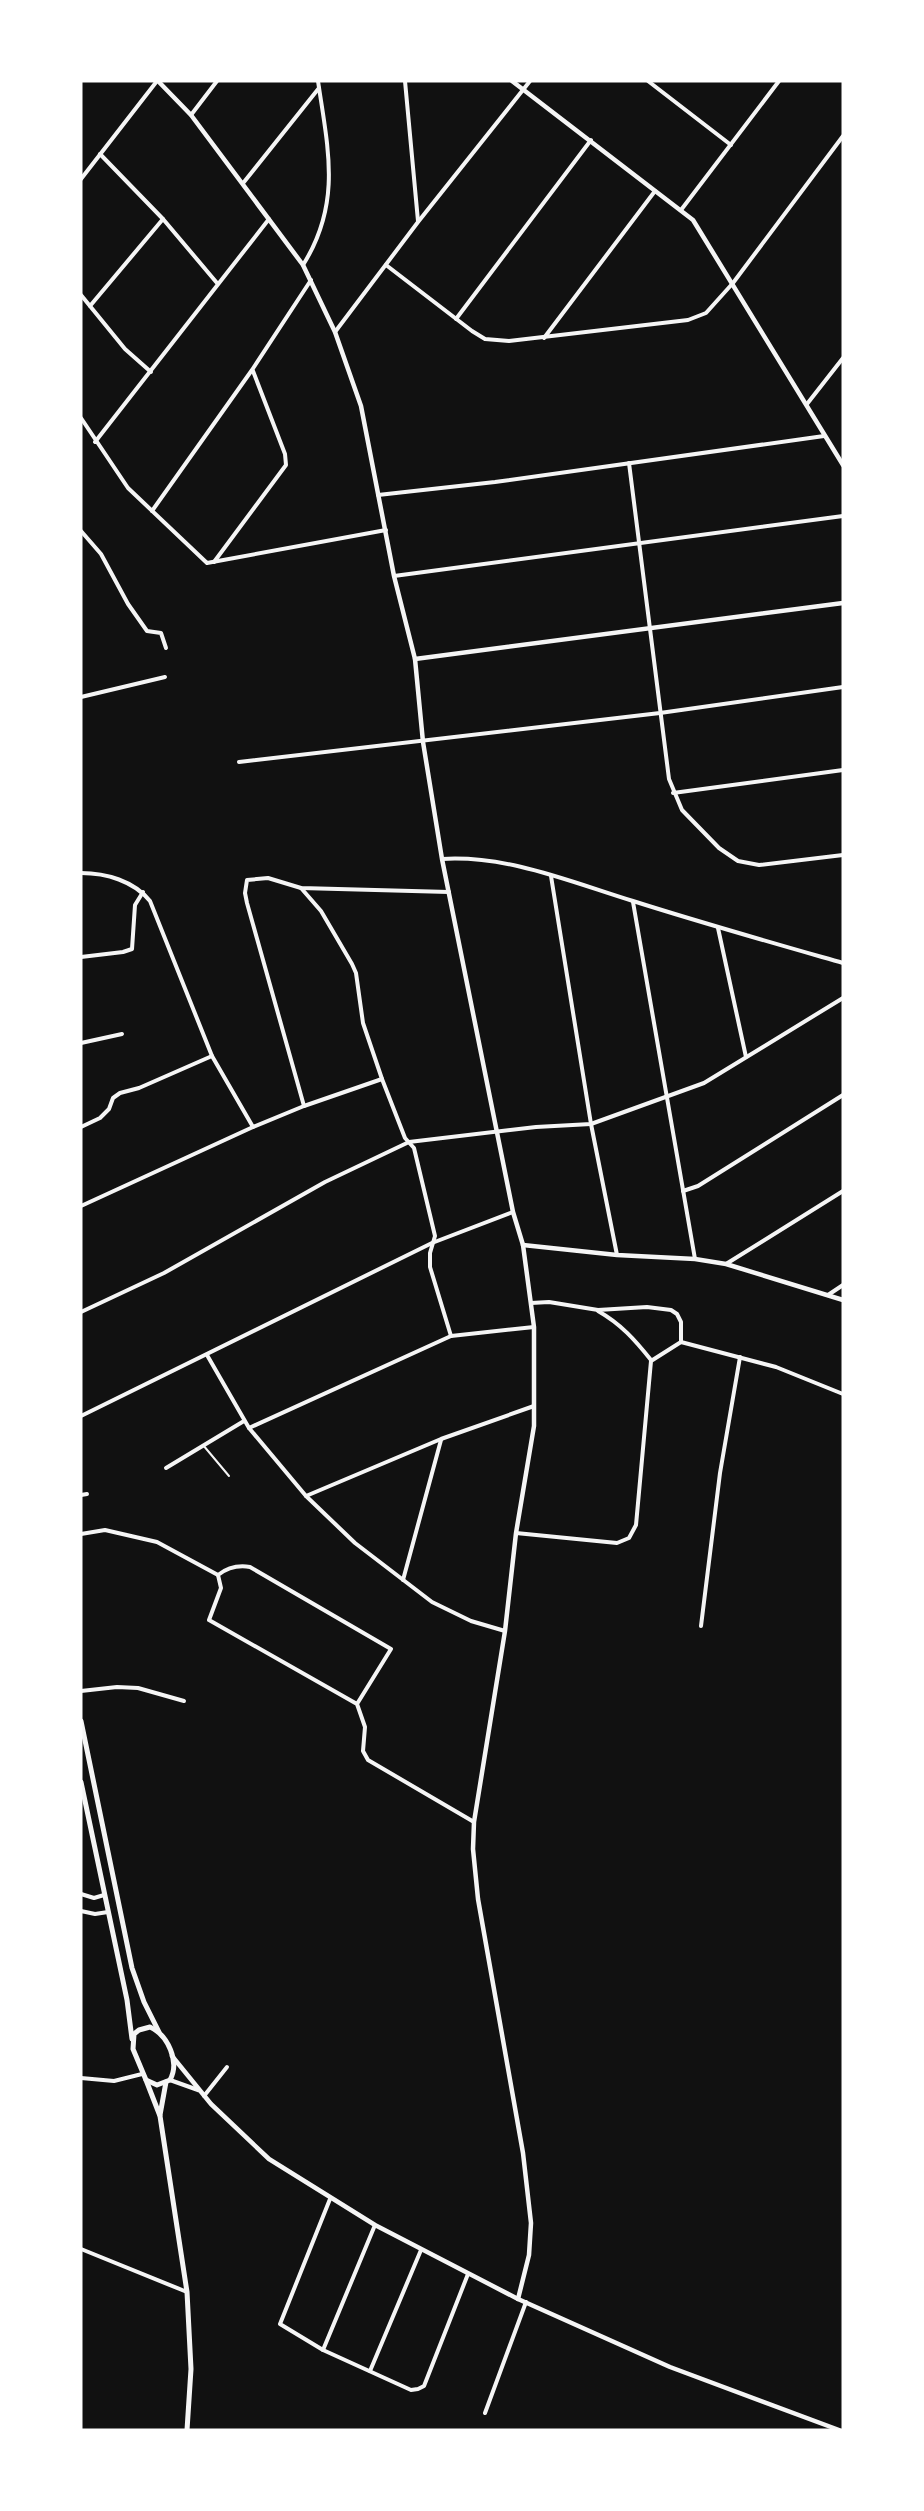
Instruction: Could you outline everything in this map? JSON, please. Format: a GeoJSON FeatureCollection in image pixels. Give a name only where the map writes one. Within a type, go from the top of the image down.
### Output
{"type":"FeatureCollection","features":[{"type":"Feature","properties":{"kind":"main road"},"geometry":{"type":"LineString","coordinates":[[81,1720],[132,1968],[144,2002],[171,2054],[174,2069],[168,2081],[160,2116]]}},
{"type":"Feature","properties":{"kind":"main road"},"geometry":{"type":"LineString","coordinates":[[81,1782],[127,2000],[133,2049],[160,2116],[187,2292],[191,2369],[187,2430]]}},
{"type":"Feature","properties":{"kind":"main road"},"geometry":{"type":"LineString","coordinates":[[132,2039],[134,2034],[144,2028],[150,2027],[159,2032]]}},
{"type":"Feature","properties":{"kind":"main road"},"geometry":{"type":"LineString","coordinates":[[144,2077],[157,2085],[168,2081]]}},
{"type":"Feature","properties":{"kind":"street"},"geometry":{"type":"LineString","coordinates":[[81,179],[157,81],[191,115],[244,182],[303,265],[335,332],[362,406],[394,576],[415,659],[423,742],[442,859],[513,1212],[523,1245],[534,1327],[534,1426],[516,1533],[506,1631],[474,1822],[473,1849],[478,1899],[523,2153],[531,2223],[529,2255],[518,2299]]}},
{"type":"Feature","properties":{"kind":"street"},"geometry":{"type":"LineString","coordinates":[[191,115],[217,81]]}},
{"type":"Feature","properties":{"kind":"street"},"geometry":{"type":"LineString","coordinates":[[303,265],[314,247],[328,204],[331,174],[318,81]]}},
{"type":"Feature","properties":{"kind":"street"},"geometry":{"type":"LineString","coordinates":[[405,81],[418,222]]}},
{"type":"Feature","properties":{"kind":"street"},"geometry":{"type":"LineString","coordinates":[[512,81],[693,220],[843,465]]}},
{"type":"Feature","properties":{"kind":"street"},"geometry":{"type":"LineString","coordinates":[[335,332],[418,222],[530,81]]}},
{"type":"Feature","properties":{"kind":"street"},"geometry":{"type":"LineString","coordinates":[[648,81],[731,145]]}},
{"type":"Feature","properties":{"kind":"street"},"geometry":{"type":"LineString","coordinates":[[681,210],[779,81]]}},
{"type":"Feature","properties":{"kind":"street"},"geometry":{"type":"LineString","coordinates":[[244,182],[319,88]]}},
{"type":"Feature","properties":{"kind":"street"},"geometry":{"type":"LineString","coordinates":[[386,265],[456,319],[485,339],[495,341],[544,338],[697,318],[706,313],[733,283],[843,136]]}},
{"type":"Feature","properties":{"kind":"street"},"geometry":{"type":"LineString","coordinates":[[456,319],[591,140]]}},
{"type":"Feature","properties":{"kind":"street"},"geometry":{"type":"LineString","coordinates":[[100,154],[163,219],[218,283]]}},
{"type":"Feature","properties":{"kind":"street"},"geometry":{"type":"LineString","coordinates":[[544,338],[655,190]]}},
{"type":"Feature","properties":{"kind":"street"},"geometry":{"type":"LineString","coordinates":[[95,441],[152,372],[269,218]]}},
{"type":"Feature","properties":{"kind":"street"},"geometry":{"type":"LineString","coordinates":[[90,306],[163,219]]}},
{"type":"Feature","properties":{"kind":"street"},"geometry":{"type":"LineString","coordinates":[[152,511],[252,370],[311,280]]}},
{"type":"Feature","properties":{"kind":"street"},"geometry":{"type":"LineString","coordinates":[[81,295],[125,349],[152,372]]}},
{"type":"Feature","properties":{"kind":"street"},"geometry":{"type":"LineString","coordinates":[[807,404],[843,357]]}},
{"type":"Feature","properties":{"kind":"street"},"geometry":{"type":"LineString","coordinates":[[214,562],[286,465],[285,454],[252,370]]}},
{"type":"Feature","properties":{"kind":"street"},"geometry":{"type":"LineString","coordinates":[[81,418],[128,488],[207,563],[386,530]]}},
{"type":"Feature","properties":{"kind":"street"},"geometry":{"type":"LineString","coordinates":[[378,495],[824,436]]}},
{"type":"Feature","properties":{"kind":"street"},"geometry":{"type":"LineString","coordinates":[[629,463],[641,545],[660,713],[673,793],[690,819],[719,848],[738,861],[759,865],[843,855]]}},
{"type":"Feature","properties":{"kind":"street"},"geometry":{"type":"LineString","coordinates":[[394,576],[641,545],[843,516]]}},
{"type":"Feature","properties":{"kind":"street"},"geometry":{"type":"LineString","coordinates":[[81,531],[101,554],[123,595],[147,631],[161,633],[166,648]]}},
{"type":"Feature","properties":{"kind":"street"},"geometry":{"type":"LineString","coordinates":[[415,659],[843,603]]}},
{"type":"Feature","properties":{"kind":"street"},"geometry":{"type":"LineString","coordinates":[[81,697],[165,677]]}},
{"type":"Feature","properties":{"kind":"street"},"geometry":{"type":"LineString","coordinates":[[239,762],[660,713],[843,687]]}},
{"type":"Feature","properties":{"kind":"street"},"geometry":{"type":"LineString","coordinates":[[673,793],[843,770]]}},
{"type":"Feature","properties":{"kind":"street"},"geometry":{"type":"LineString","coordinates":[[442,859],[476,858],[499,862],[843,963]]}},
{"type":"Feature","properties":{"kind":"street"},"geometry":{"type":"LineString","coordinates":[[81,873],[112,878],[143,892],[150,901],[212,1056],[253,1126]]}},
{"type":"Feature","properties":{"kind":"street"},"geometry":{"type":"LineString","coordinates":[[551,876],[591,1124],[616,1255]]}},
{"type":"Feature","properties":{"kind":"street"},"geometry":{"type":"LineString","coordinates":[[304,1106],[245,893],[247,880],[268,878],[301,888],[449,892]]}},
{"type":"Feature","properties":{"kind":"street"},"geometry":{"type":"LineString","coordinates":[[301,888],[321,911],[356,973],[363,1023],[405,1138],[414,1148],[435,1232],[430,1267],[451,1336]]}},
{"type":"Feature","properties":{"kind":"street"},"geometry":{"type":"LineString","coordinates":[[81,957],[132,949],[135,905],[143,892]]}},
{"type":"Feature","properties":{"kind":"street"},"geometry":{"type":"LineString","coordinates":[[633,902],[694,1259]]}},
{"type":"Feature","properties":{"kind":"street"},"geometry":{"type":"LineString","coordinates":[[718,928],[746,1057]]}},
{"type":"Feature","properties":{"kind":"street"},"geometry":{"type":"LineString","coordinates":[[81,1312],[164,1273],[325,1182],[409,1142],[536,1127],[591,1124],[704,1083],[843,998]]}},
{"type":"Feature","properties":{"kind":"street"},"geometry":{"type":"LineString","coordinates":[[81,1043],[122,1034]]}},
{"type":"Feature","properties":{"kind":"street"},"geometry":{"type":"LineString","coordinates":[[81,1127],[100,1118],[109,1109],[113,1098],[120,1093],[139,1088],[212,1056]]}},
{"type":"Feature","properties":{"kind":"street"},"geometry":{"type":"LineString","coordinates":[[81,1206],[253,1126],[382,1079]]}},
{"type":"Feature","properties":{"kind":"street"},"geometry":{"type":"LineString","coordinates":[[683,1191],[698,1186],[843,1095]]}},
{"type":"Feature","properties":{"kind":"street"},"geometry":{"type":"LineString","coordinates":[[726,1264],[843,1191]]}},
{"type":"Feature","properties":{"kind":"street"},"geometry":{"type":"LineString","coordinates":[[81,1416],[432,1243],[513,1212]]}},
{"type":"Feature","properties":{"kind":"street"},"geometry":{"type":"LineString","coordinates":[[523,1245],[616,1255],[694,1259],[726,1264],[843,1300]]}},
{"type":"Feature","properties":{"kind":"street"},"geometry":{"type":"LineString","coordinates":[[828,1295],[843,1285]]}},
{"type":"Feature","properties":{"kind":"street"},"geometry":{"type":"LineString","coordinates":[[531,1303],[561,1304],[598,1310],[647,1307],[670,1310],[677,1314],[681,1322],[681,1342]]}},
{"type":"Feature","properties":{"kind":"street"},"geometry":{"type":"LineString","coordinates":[[516,1533],[617,1543],[625,1541],[636,1524],[651,1361],[633,1337],[616,1321],[598,1310]]}},
{"type":"Feature","properties":{"kind":"street"},"geometry":{"type":"LineString","coordinates":[[249,1428],[451,1336],[534,1327]]}},
{"type":"Feature","properties":{"kind":"street"},"geometry":{"type":"LineString","coordinates":[[651,1361],[681,1342],[776,1367],[843,1394]]}},
{"type":"Feature","properties":{"kind":"street"},"geometry":{"type":"LineString","coordinates":[[207,1355],[249,1428],[306,1496],[356,1543],[417,1592],[450,1612],[506,1631]]}},
{"type":"Feature","properties":{"kind":"street"},"geometry":{"type":"LineString","coordinates":[[701,1626],[720,1473],[740,1357]]}},
{"type":"Feature","properties":{"kind":"street"},"geometry":{"type":"LineString","coordinates":[[306,1496],[441,1439],[534,1406]]}},
{"type":"Feature","properties":{"kind":"street"},"geometry":{"type":"LineString","coordinates":[[165,1468],[244,1421]]}},
{"type":"Feature","properties":{"kind":"street"},"geometry":{"type":"LineString","coordinates":[[403,1580],[441,1439]]}},
{"type":"Feature","properties":{"kind":"street"},"geometry":{"type":"LineString","coordinates":[[81,1495],[87,1494]]}},
{"type":"Feature","properties":{"kind":"street"},"geometry":{"type":"LineString","coordinates":[[81,1534],[105,1530],[157,1542],[218,1575],[221,1588],[209,1620],[357,1704],[365,1727],[363,1751],[368,1760],[474,1822]]}},
{"type":"Feature","properties":{"kind":"street"},"geometry":{"type":"LineString","coordinates":[[218,1575],[235,1567],[250,1567],[391,1649],[357,1704]]}},
{"type":"Feature","properties":{"kind":"street"},"geometry":{"type":"LineString","coordinates":[[81,1691],[117,1687],[138,1688],[184,1701]]}},
{"type":"Feature","properties":{"kind":"street"},"geometry":{"type":"LineString","coordinates":[[81,1894],[94,1898],[104,1895]]}},
{"type":"Feature","properties":{"kind":"street"},"geometry":{"type":"LineString","coordinates":[[81,1911],[95,1914],[108,1912]]}},
{"type":"Feature","properties":{"kind":"street"},"geometry":{"type":"LineString","coordinates":[[171,2054],[198,2090],[269,2159],[375,2225],[518,2299],[670,2367],[838,2430]]}},
{"type":"Feature","properties":{"kind":"street"},"geometry":{"type":"LineString","coordinates":[[204,2096],[227,2067]]}},
{"type":"Feature","properties":{"kind":"street"},"geometry":{"type":"LineString","coordinates":[[81,2078],[114,2081],[144,2077]]}},
{"type":"Feature","properties":{"kind":"street"},"geometry":{"type":"LineString","coordinates":[[168,2081],[198,2090]]}},
{"type":"Feature","properties":{"kind":"street"},"geometry":{"type":"LineString","coordinates":[[330,2199],[280,2324],[323,2350],[411,2390],[418,2389],[424,2385],[468,2274]]}},
{"type":"Feature","properties":{"kind":"street"},"geometry":{"type":"LineString","coordinates":[[323,2350],[375,2225]]}},
{"type":"Feature","properties":{"kind":"street"},"geometry":{"type":"LineString","coordinates":[[81,2248],[187,2292]]}},
{"type":"Feature","properties":{"kind":"street"},"geometry":{"type":"LineString","coordinates":[[370,2371],[421,2250]]}},
{"type":"Feature","properties":{"kind":"street"},"geometry":{"type":"LineString","coordinates":[[485,2413],[526,2302]]}},
{"type":"Feature","properties":{"kind":"lane"},"geometry":{"type":"LineString","coordinates":[[203,1445],[229,1476]]}}]}
